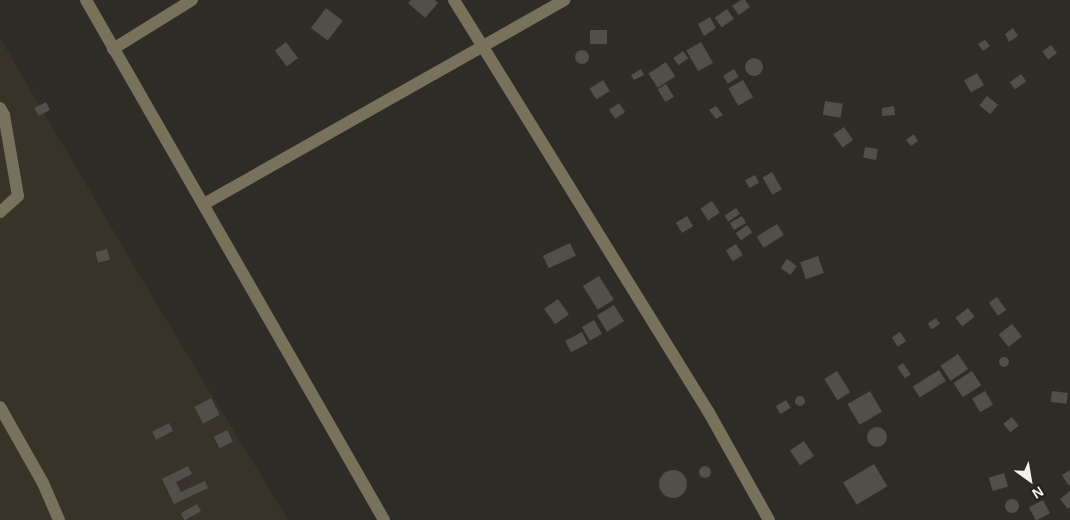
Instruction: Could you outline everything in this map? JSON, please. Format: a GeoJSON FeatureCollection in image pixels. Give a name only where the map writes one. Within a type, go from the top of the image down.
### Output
{"type":"FeatureCollection","features":[{"type":"Feature","properties":{"kind":"street"},"geometry":{"type":"LineString","coordinates":[[86,0],[384,520]]}},
{"type":"Feature","properties":{"kind":"street"},"geometry":{"type":"LineString","coordinates":[[113,49],[192,0]]}},
{"type":"Feature","properties":{"kind":"street"},"geometry":{"type":"LineString","coordinates":[[454,0],[481,47],[708,410],[769,520]]}},
{"type":"Feature","properties":{"kind":"street"},"geometry":{"type":"LineString","coordinates":[[204,204],[564,0]]}},
{"type":"Feature","properties":{"kind":"street"},"geometry":{"type":"LineString","coordinates":[[0,108],[4,115],[18,196],[0,212]]}},
{"type":"Feature","properties":{"kind":"street"},"geometry":{"type":"LineString","coordinates":[[0,406],[43,483],[59,520]]}},
{"type":"Feature","properties":{"kind":"shaded area"},"geometry":{"type":"Polygon","coordinates":[[[0,38],[153,298],[288,520],[0,520],[0,38]]]}},
{"type":"Feature","properties":{"kind":"building"},"geometry":{"type":"Polygon","coordinates":[[[411,0],[435,0],[438,3],[425,18],[408,3],[411,0]]]}},
{"type":"Feature","properties":{"kind":"building"},"geometry":{"type":"Polygon","coordinates":[[[741,0],[745,0],[750,7],[739,15],[732,6],[741,0]]]}},
{"type":"Feature","properties":{"kind":"building"},"geometry":{"type":"Polygon","coordinates":[[[326,8],[343,21],[328,41],[311,28],[326,8]]]}},
{"type":"Feature","properties":{"kind":"building"},"geometry":{"type":"Polygon","coordinates":[[[727,9],[734,19],[722,27],[715,18],[727,9]]]}},
{"type":"Feature","properties":{"kind":"building"},"geometry":{"type":"Polygon","coordinates":[[[710,17],[716,28],[704,36],[698,24],[710,17]]]}},
{"type":"Feature","properties":{"kind":"building"},"geometry":{"type":"Polygon","coordinates":[[[1013,28],[1018,36],[1009,42],[1005,34],[1013,28]]]}},
{"type":"Feature","properties":{"kind":"building"},"geometry":{"type":"Polygon","coordinates":[[[590,30],[607,30],[607,44],[590,44],[590,30]]]}},
{"type":"Feature","properties":{"kind":"building"},"geometry":{"type":"Polygon","coordinates":[[[985,40],[990,46],[983,51],[978,44],[985,40]]]}},
{"type":"Feature","properties":{"kind":"building"},"geometry":{"type":"Polygon","coordinates":[[[286,42],[298,58],[287,66],[275,50],[286,42]]]}},
{"type":"Feature","properties":{"kind":"building"},"geometry":{"type":"Polygon","coordinates":[[[701,42],[713,63],[698,71],[686,50],[701,42]]]}},
{"type":"Feature","properties":{"kind":"building"},"geometry":{"type":"Polygon","coordinates":[[[1051,45],[1057,53],[1048,60],[1042,52],[1051,45]]]}},
{"type":"Feature","properties":{"kind":"building"},"geometry":{"type":"Polygon","coordinates":[[[582,50],[587,52],[589,57],[587,62],[582,64],[577,62],[575,57],[577,52],[582,50]]]}},
{"type":"Feature","properties":{"kind":"building"},"geometry":{"type":"Polygon","coordinates":[[[683,51],[688,58],[679,65],[673,58],[683,51]]]}},
{"type":"Feature","properties":{"kind":"building"},"geometry":{"type":"Polygon","coordinates":[[[754,58],[760,61],[763,67],[760,73],[754,76],[748,73],[745,67],[748,61],[754,58]]]}},
{"type":"Feature","properties":{"kind":"building"},"geometry":{"type":"Polygon","coordinates":[[[666,62],[675,76],[658,88],[648,73],[666,62]]]}},
{"type":"Feature","properties":{"kind":"building"},"geometry":{"type":"Polygon","coordinates":[[[641,69],[644,75],[634,80],[631,75],[641,69]]]}},
{"type":"Feature","properties":{"kind":"building"},"geometry":{"type":"Polygon","coordinates":[[[734,69],[739,77],[728,84],[723,76],[734,69]]]}},
{"type":"Feature","properties":{"kind":"building"},"geometry":{"type":"Polygon","coordinates":[[[977,73],[984,85],[971,93],[964,80],[977,73]]]}},
{"type":"Feature","properties":{"kind":"building"},"geometry":{"type":"Polygon","coordinates":[[[1021,74],[1026,81],[1015,90],[1010,82],[1021,74]]]}},
{"type":"Feature","properties":{"kind":"building"},"geometry":{"type":"Polygon","coordinates":[[[603,80],[610,91],[596,100],[589,88],[603,80]]]}},
{"type":"Feature","properties":{"kind":"building"},"geometry":{"type":"Polygon","coordinates":[[[743,80],[753,97],[738,106],[728,88],[743,80]]]}},
{"type":"Feature","properties":{"kind":"building"},"geometry":{"type":"Polygon","coordinates":[[[666,84],[674,97],[665,102],[658,89],[666,84]]]}},
{"type":"Feature","properties":{"kind":"building"},"geometry":{"type":"Polygon","coordinates":[[[987,96],[998,105],[990,114],[979,105],[987,96]]]}},
{"type":"Feature","properties":{"kind":"building"},"geometry":{"type":"Polygon","coordinates":[[[825,101],[843,104],[841,118],[823,115],[825,101]]]}},
{"type":"Feature","properties":{"kind":"building"},"geometry":{"type":"Polygon","coordinates":[[[46,102],[50,110],[39,116],[34,108],[46,102]]]}},
{"type":"Feature","properties":{"kind":"building"},"geometry":{"type":"Polygon","coordinates":[[[619,103],[625,112],[615,119],[609,110],[619,103]]]}},
{"type":"Feature","properties":{"kind":"building"},"geometry":{"type":"Polygon","coordinates":[[[716,106],[723,115],[716,119],[709,110],[716,106]]]}},
{"type":"Feature","properties":{"kind":"building"},"geometry":{"type":"Polygon","coordinates":[[[894,106],[895,115],[882,116],[882,108],[894,106]]]}},
{"type":"Feature","properties":{"kind":"building"},"geometry":{"type":"Polygon","coordinates":[[[844,127],[853,140],[843,148],[833,134],[844,127]]]}},
{"type":"Feature","properties":{"kind":"building"},"geometry":{"type":"Polygon","coordinates":[[[914,134],[918,141],[911,146],[906,140],[914,134]]]}},
{"type":"Feature","properties":{"kind":"building"},"geometry":{"type":"Polygon","coordinates":[[[865,147],[878,149],[876,160],[863,158],[865,147]]]}},
{"type":"Feature","properties":{"kind":"building"},"geometry":{"type":"Polygon","coordinates":[[[772,172],[782,189],[772,195],[762,178],[772,172]]]}},
{"type":"Feature","properties":{"kind":"building"},"geometry":{"type":"Polygon","coordinates":[[[755,175],[759,183],[749,188],[745,180],[755,175]]]}},
{"type":"Feature","properties":{"kind":"building"},"geometry":{"type":"Polygon","coordinates":[[[712,201],[720,213],[708,220],[700,209],[712,201]]]}},
{"type":"Feature","properties":{"kind":"building"},"geometry":{"type":"Polygon","coordinates":[[[736,208],[740,214],[728,222],[724,216],[736,208]]]}},
{"type":"Feature","properties":{"kind":"building"},"geometry":{"type":"Polygon","coordinates":[[[687,216],[693,226],[682,233],[676,223],[687,216]]]}},
{"type":"Feature","properties":{"kind":"building"},"geometry":{"type":"Polygon","coordinates":[[[742,216],[746,223],[734,230],[730,223],[742,216]]]}},
{"type":"Feature","properties":{"kind":"building"},"geometry":{"type":"Polygon","coordinates":[[[777,224],[784,235],[764,248],[757,237],[777,224]]]}},
{"type":"Feature","properties":{"kind":"building"},"geometry":{"type":"Polygon","coordinates":[[[747,225],[752,232],[741,241],[736,233],[747,225]]]}},
{"type":"Feature","properties":{"kind":"building"},"geometry":{"type":"Polygon","coordinates":[[[570,243],[576,256],[549,268],[543,256],[570,243]]]}},
{"type":"Feature","properties":{"kind":"building"},"geometry":{"type":"Polygon","coordinates":[[[736,244],[743,255],[733,261],[726,250],[736,244]]]}},
{"type":"Feature","properties":{"kind":"building"},"geometry":{"type":"Polygon","coordinates":[[[107,249],[110,260],[98,263],[95,252],[107,249]]]}},
{"type":"Feature","properties":{"kind":"building"},"geometry":{"type":"Polygon","coordinates":[[[818,256],[824,273],[806,279],[800,262],[818,256]]]}},
{"type":"Feature","properties":{"kind":"building"},"geometry":{"type":"Polygon","coordinates":[[[787,259],[797,266],[791,275],[781,268],[787,259]]]}},
{"type":"Feature","properties":{"kind":"building"},"geometry":{"type":"Polygon","coordinates":[[[599,276],[614,300],[598,310],[583,286],[599,276]]]}},
{"type":"Feature","properties":{"kind":"building"},"geometry":{"type":"Polygon","coordinates":[[[997,297],[1006,310],[998,316],[989,303],[997,297]]]}},
{"type":"Feature","properties":{"kind":"building"},"geometry":{"type":"Polygon","coordinates":[[[558,299],[569,315],[555,324],[544,309],[558,299]]]}},
{"type":"Feature","properties":{"kind":"building"},"geometry":{"type":"Polygon","coordinates":[[[614,305],[624,321],[607,332],[597,316],[614,305]]]}},
{"type":"Feature","properties":{"kind":"building"},"geometry":{"type":"Polygon","coordinates":[[[968,308],[975,317],[962,327],[955,318],[968,308]]]}},
{"type":"Feature","properties":{"kind":"building"},"geometry":{"type":"Polygon","coordinates":[[[936,318],[940,324],[932,329],[928,324],[936,318]]]}},
{"type":"Feature","properties":{"kind":"building"},"geometry":{"type":"Polygon","coordinates":[[[594,320],[602,334],[590,341],[582,327],[594,320]]]}},
{"type":"Feature","properties":{"kind":"building"},"geometry":{"type":"Polygon","coordinates":[[[1012,324],[1022,337],[1008,347],[999,334],[1012,324]]]}},
{"type":"Feature","properties":{"kind":"building"},"geometry":{"type":"Polygon","coordinates":[[[582,332],[588,344],[571,352],[565,341],[582,332]]]}},
{"type":"Feature","properties":{"kind":"building"},"geometry":{"type":"Polygon","coordinates":[[[900,332],[906,341],[898,347],[892,338],[900,332]]]}},
{"type":"Feature","properties":{"kind":"building"},"geometry":{"type":"Polygon","coordinates":[[[958,354],[968,369],[951,381],[941,366],[958,354]]]}},
{"type":"Feature","properties":{"kind":"building"},"geometry":{"type":"Polygon","coordinates":[[[1002,357],[1006,357],[1009,362],[1008,366],[1002,367],[999,364],[999,360],[1002,357]]]}},
{"type":"Feature","properties":{"kind":"building"},"geometry":{"type":"Polygon","coordinates":[[[903,363],[911,375],[905,379],[897,367],[903,363]]]}},
{"type":"Feature","properties":{"kind":"building"},"geometry":{"type":"Polygon","coordinates":[[[939,370],[946,381],[920,397],[913,386],[939,370]]]}},
{"type":"Feature","properties":{"kind":"building"},"geometry":{"type":"Polygon","coordinates":[[[837,371],[850,392],[838,400],[824,379],[837,371]]]}},
{"type":"Feature","properties":{"kind":"building"},"geometry":{"type":"Polygon","coordinates":[[[972,371],[981,385],[963,397],[954,383],[972,371]]]}},
{"type":"Feature","properties":{"kind":"building"},"geometry":{"type":"Polygon","coordinates":[[[870,391],[882,412],[859,425],[847,404],[870,391]]]}},
{"type":"Feature","properties":{"kind":"building"},"geometry":{"type":"Polygon","coordinates":[[[985,391],[993,405],[980,412],[972,398],[985,391]]]}},
{"type":"Feature","properties":{"kind":"building"},"geometry":{"type":"Polygon","coordinates":[[[1052,391],[1068,393],[1067,404],[1051,402],[1052,391]]]}},
{"type":"Feature","properties":{"kind":"building"},"geometry":{"type":"Polygon","coordinates":[[[800,396],[805,401],[800,406],[795,401],[800,396]]]}},
{"type":"Feature","properties":{"kind":"building"},"geometry":{"type":"Polygon","coordinates":[[[211,398],[220,415],[203,424],[194,407],[211,398]]]}},
{"type":"Feature","properties":{"kind":"building"},"geometry":{"type":"Polygon","coordinates":[[[786,400],[791,408],[781,414],[776,406],[786,400]]]}},
{"type":"Feature","properties":{"kind":"building"},"geometry":{"type":"Polygon","coordinates":[[[1012,417],[1019,426],[1010,432],[1003,424],[1012,417]]]}},
{"type":"Feature","properties":{"kind":"building"},"geometry":{"type":"Polygon","coordinates":[[[169,423],[173,431],[156,440],[152,432],[169,423]]]}},
{"type":"Feature","properties":{"kind":"building"},"geometry":{"type":"Polygon","coordinates":[[[877,427],[884,430],[887,437],[884,444],[877,447],[870,444],[867,437],[870,430],[877,427]]]}},
{"type":"Feature","properties":{"kind":"building"},"geometry":{"type":"Polygon","coordinates":[[[227,430],[233,442],[220,448],[214,437],[227,430]]]}},
{"type":"Feature","properties":{"kind":"building"},"geometry":{"type":"Polygon","coordinates":[[[804,441],[814,456],[800,465],[790,451],[804,441]]]}},
{"type":"Feature","properties":{"kind":"building"},"geometry":{"type":"Polygon","coordinates":[[[874,464],[887,486],[857,505],[843,483],[874,464]]]}},
{"type":"Feature","properties":{"kind":"building"},"geometry":{"type":"Polygon","coordinates":[[[188,466],[192,474],[176,482],[181,492],[205,481],[208,488],[174,504],[162,479],[188,466]]]}},
{"type":"Feature","properties":{"kind":"building"},"geometry":{"type":"Polygon","coordinates":[[[703,466],[707,466],[711,472],[707,478],[703,478],[699,474],[699,470],[703,466]]]}},
{"type":"Feature","properties":{"kind":"building"},"geometry":{"type":"Polygon","coordinates":[[[673,470],[683,474],[687,484],[683,494],[673,498],[663,494],[659,484],[663,474],[673,470]]]}},
{"type":"Feature","properties":{"kind":"building"},"geometry":{"type":"Polygon","coordinates":[[[1070,470],[1070,484],[1068,485],[1062,475],[1070,470]]]}},
{"type":"Feature","properties":{"kind":"building"},"geometry":{"type":"Polygon","coordinates":[[[1004,473],[1008,486],[993,491],[989,478],[1004,473]]]}},
{"type":"Feature","properties":{"kind":"building"},"geometry":{"type":"Polygon","coordinates":[[[1070,491],[1070,507],[1068,509],[1060,499],[1070,491]]]}},
{"type":"Feature","properties":{"kind":"building"},"geometry":{"type":"Polygon","coordinates":[[[1012,499],[1017,501],[1019,506],[1017,511],[1012,513],[1007,511],[1005,506],[1007,501],[1012,499]]]}},
{"type":"Feature","properties":{"kind":"building"},"geometry":{"type":"Polygon","coordinates":[[[1043,500],[1050,513],[1036,520],[1029,508],[1043,500]]]}},
{"type":"Feature","properties":{"kind":"building"},"geometry":{"type":"Polygon","coordinates":[[[197,504],[201,511],[185,520],[181,514],[197,504]]]}}]}
